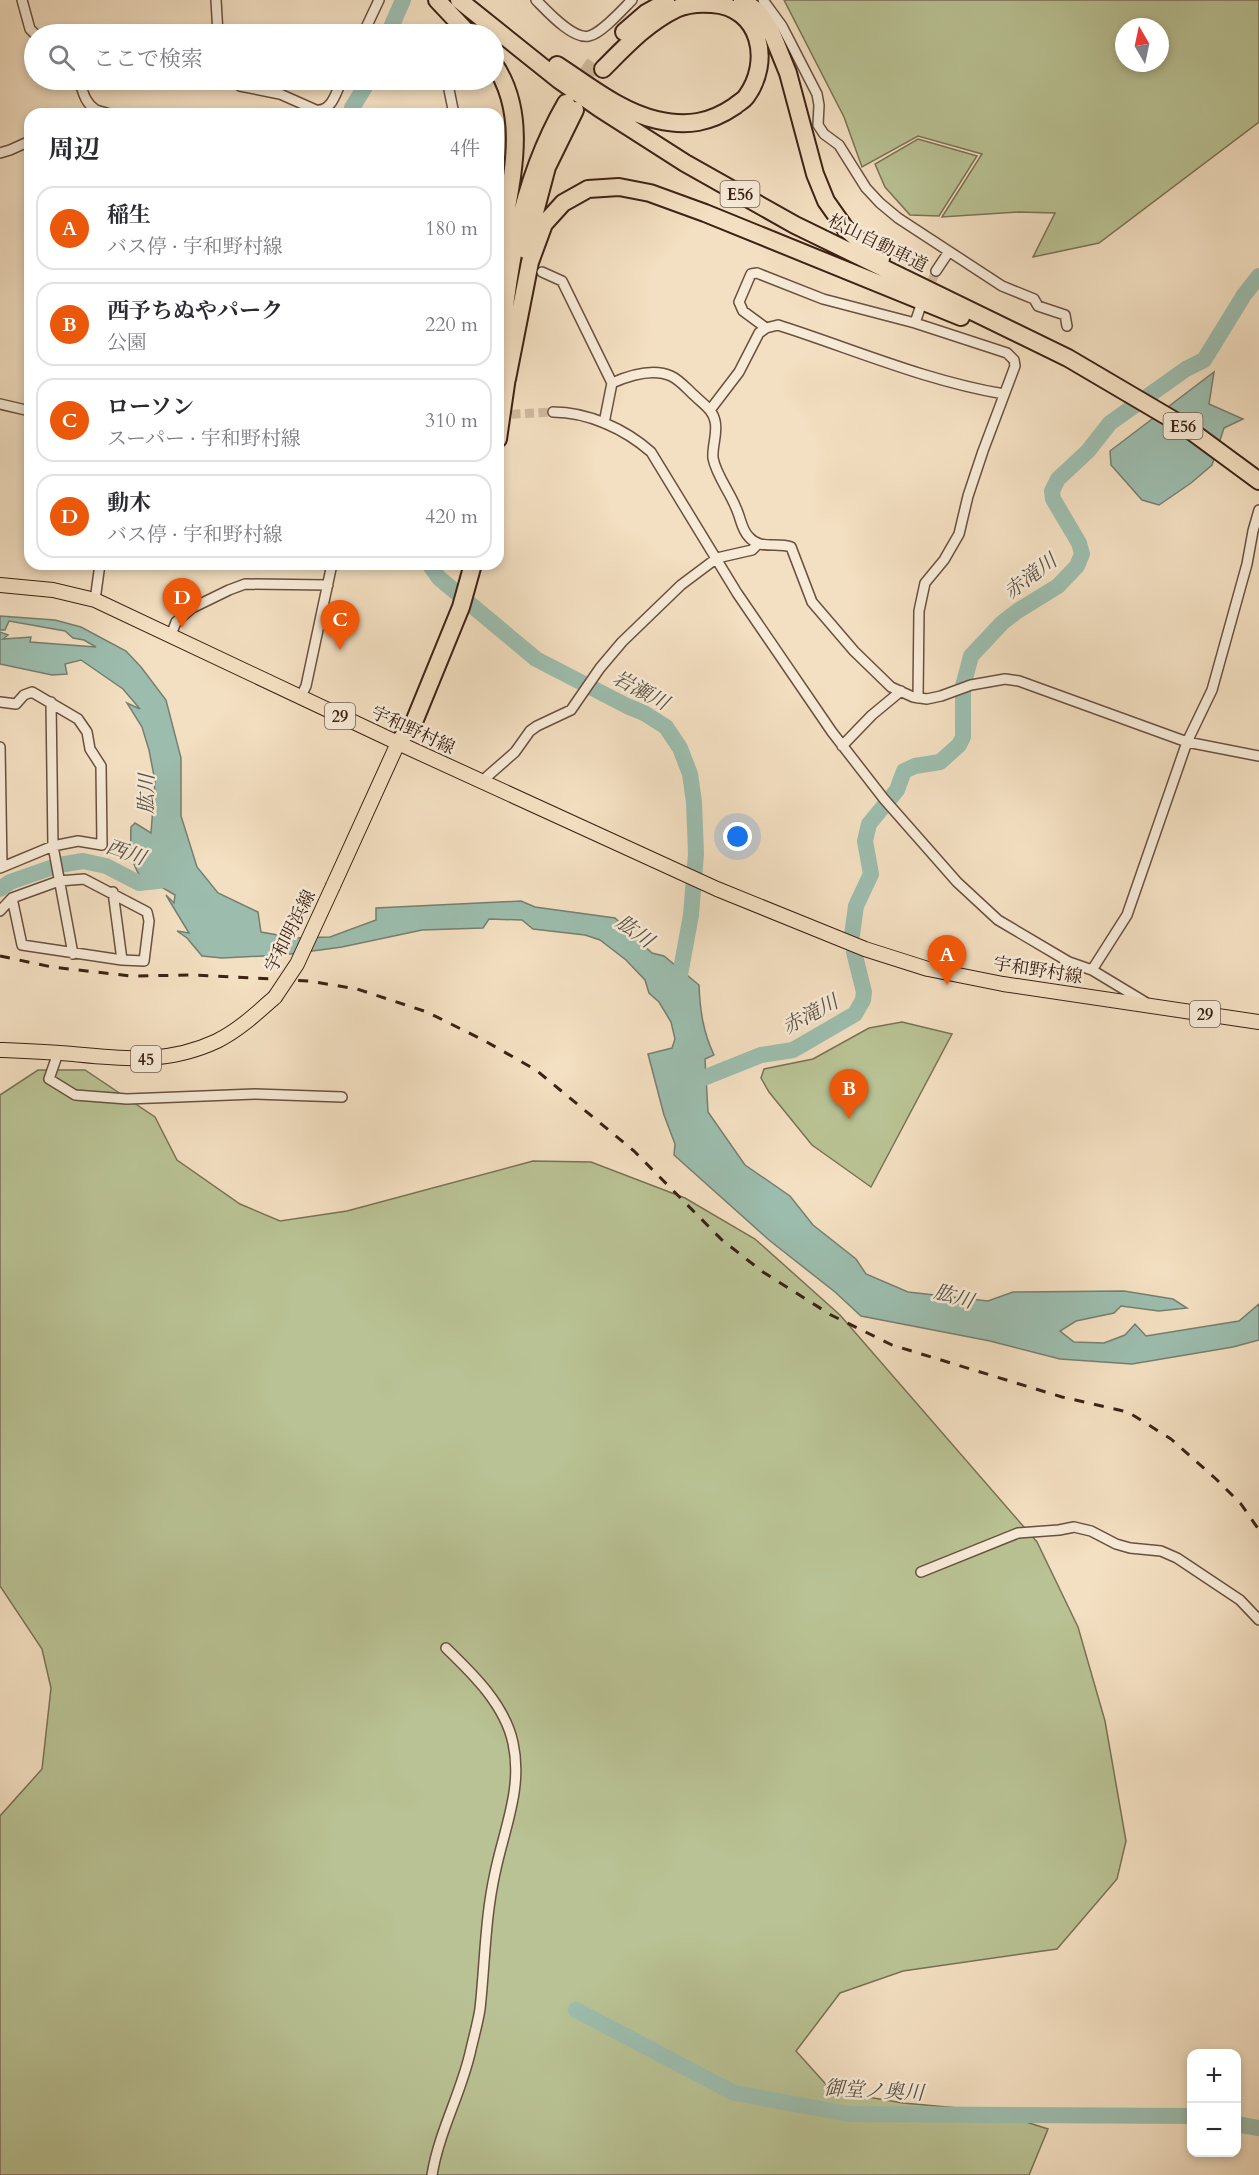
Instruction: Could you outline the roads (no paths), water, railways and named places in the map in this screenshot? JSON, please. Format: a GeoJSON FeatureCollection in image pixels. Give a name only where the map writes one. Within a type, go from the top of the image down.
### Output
{"type":"FeatureCollection","features":[{"type":"Feature","properties":{"kind":"highway"},"geometry":{"type":"LineString","coordinates":[[436,0],[459,24]]}},
{"type":"Feature","properties":{"kind":"highway","name":"松山自動車道"},"geometry":{"type":"LineString","coordinates":[[459,0],[490,23]]}},
{"type":"Feature","properties":{"kind":"highway","name":"松山自動車道"},"geometry":{"type":"LineString","coordinates":[[468,0],[490,23]]}},
{"type":"Feature","properties":{"kind":"highway"},"geometry":{"type":"LineString","coordinates":[[504,32],[624,106],[657,120],[692,124],[720,116],[745,98],[757,76],[761,56],[755,31],[743,16],[723,4],[700,3],[679,8],[659,18],[598,66],[638,20],[669,0]]}},
{"type":"Feature","properties":{"kind":"highway"},"geometry":{"type":"LineString","coordinates":[[742,0],[758,11],[771,31],[788,74],[815,174],[826,201],[845,228],[908,280]]}},
{"type":"Feature","properties":{"kind":"highway","name":"松山自動車道"},"geometry":{"type":"LineString","coordinates":[[504,34],[599,108],[685,163],[795,225],[1078,364],[1187,428],[1259,481]]}},
{"type":"Feature","properties":{"kind":"highway"},"geometry":{"type":"LineString","coordinates":[[504,82],[513,109],[515,132],[509,196],[504,221]]}},
{"type":"Feature","properties":{"kind":"highway"},"geometry":{"type":"LineString","coordinates":[[504,368],[517,289],[532,219],[547,167],[571,107]]}},
{"type":"Feature","properties":{"kind":"highway"},"geometry":{"type":"LineString","coordinates":[[504,370],[530,262],[544,224],[563,203],[588,189],[619,187],[650,193],[705,213],[1078,364]]}},
{"type":"Feature","properties":{"kind":"highway"},"geometry":{"type":"LineString","coordinates":[[449,627],[464,570]]}},
{"type":"Feature","properties":{"kind":"highway"},"geometry":{"type":"LineString","coordinates":[[398,743],[405,719],[449,627],[471,570]]}},
{"type":"Feature","properties":{"kind":"main road","name":"宇和野村線"},"geometry":{"type":"LineString","coordinates":[[0,585],[53,590],[95,600],[300,698],[717,889],[865,950],[928,969],[1003,984],[1259,1022]]}},
{"type":"Feature","properties":{"kind":"main road","name":"宇和明浜線"},"geometry":{"type":"LineString","coordinates":[[0,1050],[157,1059],[186,1053],[218,1040],[247,1023],[275,997],[297,964],[398,743]]}},
{"type":"Feature","properties":{"kind":"street"},"geometry":{"type":"LineString","coordinates":[[22,0],[29,24]]}},
{"type":"Feature","properties":{"kind":"street"},"geometry":{"type":"LineString","coordinates":[[216,0],[217,24]]}},
{"type":"Feature","properties":{"kind":"street"},"geometry":{"type":"LineString","coordinates":[[368,24],[379,0]]}},
{"type":"Feature","properties":{"kind":"street"},"geometry":{"type":"LineString","coordinates":[[536,0],[579,37],[588,37],[596,33],[632,0]]}},
{"type":"Feature","properties":{"kind":"street"},"geometry":{"type":"LineString","coordinates":[[763,0],[782,26],[817,94],[818,125],[824,134],[839,145],[866,188],[898,218],[948,253],[1002,286],[1034,299],[1038,306],[1065,315],[1066,326]]}},
{"type":"Feature","properties":{"kind":"street"},"geometry":{"type":"LineString","coordinates":[[82,90],[91,108]]}},
{"type":"Feature","properties":{"kind":"street"},"geometry":{"type":"LineString","coordinates":[[260,90],[280,94],[311,108]]}},
{"type":"Feature","properties":{"kind":"street"},"geometry":{"type":"LineString","coordinates":[[329,108],[337,90]]}},
{"type":"Feature","properties":{"kind":"street"},"geometry":{"type":"LineString","coordinates":[[449,90],[453,108]]}},
{"type":"Feature","properties":{"kind":"street"},"geometry":{"type":"LineString","coordinates":[[298,108],[300,104]]}},
{"type":"Feature","properties":{"kind":"street"},"geometry":{"type":"LineString","coordinates":[[0,153],[24,144]]}},
{"type":"Feature","properties":{"kind":"street"},"geometry":{"type":"LineString","coordinates":[[936,271],[948,253]]}},
{"type":"Feature","properties":{"kind":"street"},"geometry":{"type":"LineString","coordinates":[[542,272],[562,281],[612,383],[604,423]]}},
{"type":"Feature","properties":{"kind":"street"},"geometry":{"type":"LineString","coordinates":[[766,327],[743,311],[739,302],[751,274],[757,273],[823,299],[915,323],[1007,352],[1014,360],[1015,366],[968,496],[959,534],[944,560],[925,584],[919,611],[918,698]]}},
{"type":"Feature","properties":{"kind":"street"},"geometry":{"type":"LineString","coordinates":[[915,323],[921,308]]}},
{"type":"Feature","properties":{"kind":"street"},"geometry":{"type":"LineString","coordinates":[[710,410],[739,372],[759,333],[766,327],[778,325],[916,373],[971,388],[1004,394]]}},
{"type":"Feature","properties":{"kind":"street"},"geometry":{"type":"LineString","coordinates":[[612,383],[643,374],[660,373],[672,376],[710,410],[715,420],[716,431],[712,447],[714,461],[737,509],[743,529],[750,539],[758,544],[768,546],[781,544],[792,548],[812,602],[867,665],[891,687],[918,698],[941,696],[958,689],[1005,679],[1019,681],[1187,742],[1259,756]]}},
{"type":"Feature","properties":{"kind":"street"},"geometry":{"type":"LineString","coordinates":[[0,404],[24,410]]}},
{"type":"Feature","properties":{"kind":"street"},"geometry":{"type":"LineString","coordinates":[[553,412],[582,415],[604,423],[641,443],[651,452],[756,621],[842,746],[884,799],[957,882],[998,920],[1069,962],[1092,970],[1151,1006]]}},
{"type":"Feature","properties":{"kind":"street"},"geometry":{"type":"LineString","coordinates":[[1092,970],[1127,915],[1187,742],[1212,690],[1256,534],[1259,510]]}},
{"type":"Feature","properties":{"kind":"street"},"geometry":{"type":"LineString","coordinates":[[482,782],[515,752],[530,731],[572,710],[622,642],[681,585],[717,558],[752,550],[758,544]]}},
{"type":"Feature","properties":{"kind":"street"},"geometry":{"type":"LineString","coordinates":[[95,600],[99,570]]}},
{"type":"Feature","properties":{"kind":"street"},"geometry":{"type":"LineString","coordinates":[[300,698],[306,686],[331,570]]}},
{"type":"Feature","properties":{"kind":"street"},"geometry":{"type":"LineString","coordinates":[[171,635],[176,622],[192,608],[245,584],[328,585]]}},
{"type":"Feature","properties":{"kind":"street"},"geometry":{"type":"LineString","coordinates":[[842,746],[872,715],[901,691]]}},
{"type":"Feature","properties":{"kind":"street"},"geometry":{"type":"LineString","coordinates":[[0,702],[16,704],[24,694],[32,692],[78,719],[87,732],[90,749],[101,766],[102,845],[78,841],[53,846],[1,868],[0,747]]}},
{"type":"Feature","properties":{"kind":"street"},"geometry":{"type":"LineString","coordinates":[[51,702],[53,846],[73,954]]}},
{"type":"Feature","properties":{"kind":"street"},"geometry":{"type":"LineString","coordinates":[[0,912],[12,898],[58,876],[84,879],[113,892],[147,912],[149,921],[144,961],[73,954],[22,945],[12,898]]}},
{"type":"Feature","properties":{"kind":"street"},"geometry":{"type":"LineString","coordinates":[[113,892],[122,960]]}},
{"type":"Feature","properties":{"kind":"street"},"geometry":{"type":"LineString","coordinates":[[58,1053],[50,1079],[75,1095],[127,1099],[255,1094],[342,1097]]}},
{"type":"Feature","properties":{"kind":"street"},"geometry":{"type":"LineString","coordinates":[[921,1572],[1018,1533],[1074,1527],[1091,1531],[1116,1544],[1130,1548],[1161,1551],[1177,1558],[1239,1600],[1259,1620]]}},
{"type":"Feature","properties":{"kind":"street"},"geometry":{"type":"LineString","coordinates":[[432,2175],[445,2123],[468,2062],[480,2009],[486,1927],[494,1873],[514,1800],[516,1772],[513,1743],[505,1721],[492,1698],[467,1668],[446,1648]]}},
{"type":"Feature","properties":{"kind":"waterway","name":"岩瀬川"},"geometry":{"type":"LineString","coordinates":[[392,24],[403,0]]}},
{"type":"Feature","properties":{"kind":"waterway","name":"岩瀬川"},"geometry":{"type":"LineString","coordinates":[[352,108],[363,90]]}},
{"type":"Feature","properties":{"kind":"waterway","name":"赤滝川"},"geometry":{"type":"LineString","coordinates":[[852,935],[856,906],[871,874],[865,841],[869,824],[897,790],[904,771],[915,766],[940,762],[959,745],[963,737],[963,686],[971,656],[1002,623],[1058,586],[1077,566],[1082,554],[1079,543],[1053,499],[1052,491],[1058,479],[1088,451],[1110,423],[1186,369],[1204,360],[1244,295],[1259,276]]}},
{"type":"Feature","properties":{"kind":"waterway","name":"岩瀬川"},"geometry":{"type":"LineString","coordinates":[[433,570],[439,578],[536,659],[644,713],[666,727],[680,748],[690,774],[694,802],[696,854],[691,915],[677,991]]}},
{"type":"Feature","properties":{"kind":"waterway","name":"西川"},"geometry":{"type":"LineString","coordinates":[[0,889],[10,882],[59,865],[83,861],[106,866],[139,883],[166,880]]}},
{"type":"Feature","properties":{"kind":"waterway","name":"赤滝川"},"geometry":{"type":"LineString","coordinates":[[691,1083],[761,1055],[793,1050],[855,1014],[863,1000],[864,992],[854,952]]}},
{"type":"Feature","properties":{"kind":"waterway","name":"御堂ノ奥川"},"geometry":{"type":"LineString","coordinates":[[576,2010],[734,2093],[849,2114],[1187,2116]]}},
{"type":"Feature","properties":{"kind":"waterway","name":"御堂ノ奥川"},"geometry":{"type":"LineString","coordinates":[[1241,2125],[1259,2128]]}},
{"type":"Feature","properties":{"kind":"tunnel"},"geometry":{"type":"LineString","coordinates":[[464,24],[477,0]]}},
{"type":"Feature","properties":{"kind":"tunnel"},"geometry":{"type":"LineString","coordinates":[[573,93],[594,63]]}},
{"type":"Feature","properties":{"kind":"tunnel"},"geometry":{"type":"LineString","coordinates":[[927,293],[936,271]]}},
{"type":"Feature","properties":{"kind":"tunnel"},"geometry":{"type":"LineString","coordinates":[[504,415],[553,412]]}},
{"type":"Feature","properties":{"kind":"railway"},"geometry":{"type":"LineString","coordinates":[[0,956],[52,967],[131,976],[195,975],[309,981],[357,989],[427,1012],[536,1070],[634,1151],[722,1240],[763,1272],[831,1315],[892,1345],[1062,1397],[1128,1412],[1171,1439],[1216,1479],[1241,1504],[1259,1530]]}},
{"type":"Feature","properties":{"kind":"place","name":"動木"},"geometry":{"type":"Point","coordinates":[182,628]}},
{"type":"Feature","properties":{"kind":"place","name":"ローソン"},"geometry":{"type":"Point","coordinates":[340,650]}},
{"type":"Feature","properties":{"kind":"place","name":"稲生"},"geometry":{"type":"Point","coordinates":[947,985]}},
{"type":"Feature","properties":{"kind":"place","name":"西予ちぬやパーク"},"geometry":{"type":"Point","coordinates":[849,1119]}},
{"type":"Feature","properties":{"kind":"water label","name":"肱川"},"geometry":{"type":"Point","coordinates":[146,794]}},
{"type":"Feature","properties":{"kind":"water label","name":"肱川"},"geometry":{"type":"Point","coordinates":[635,931]}},
{"type":"Feature","properties":{"kind":"water label","name":"肱川"},"geometry":{"type":"Point","coordinates":[954,1296]}}]}
